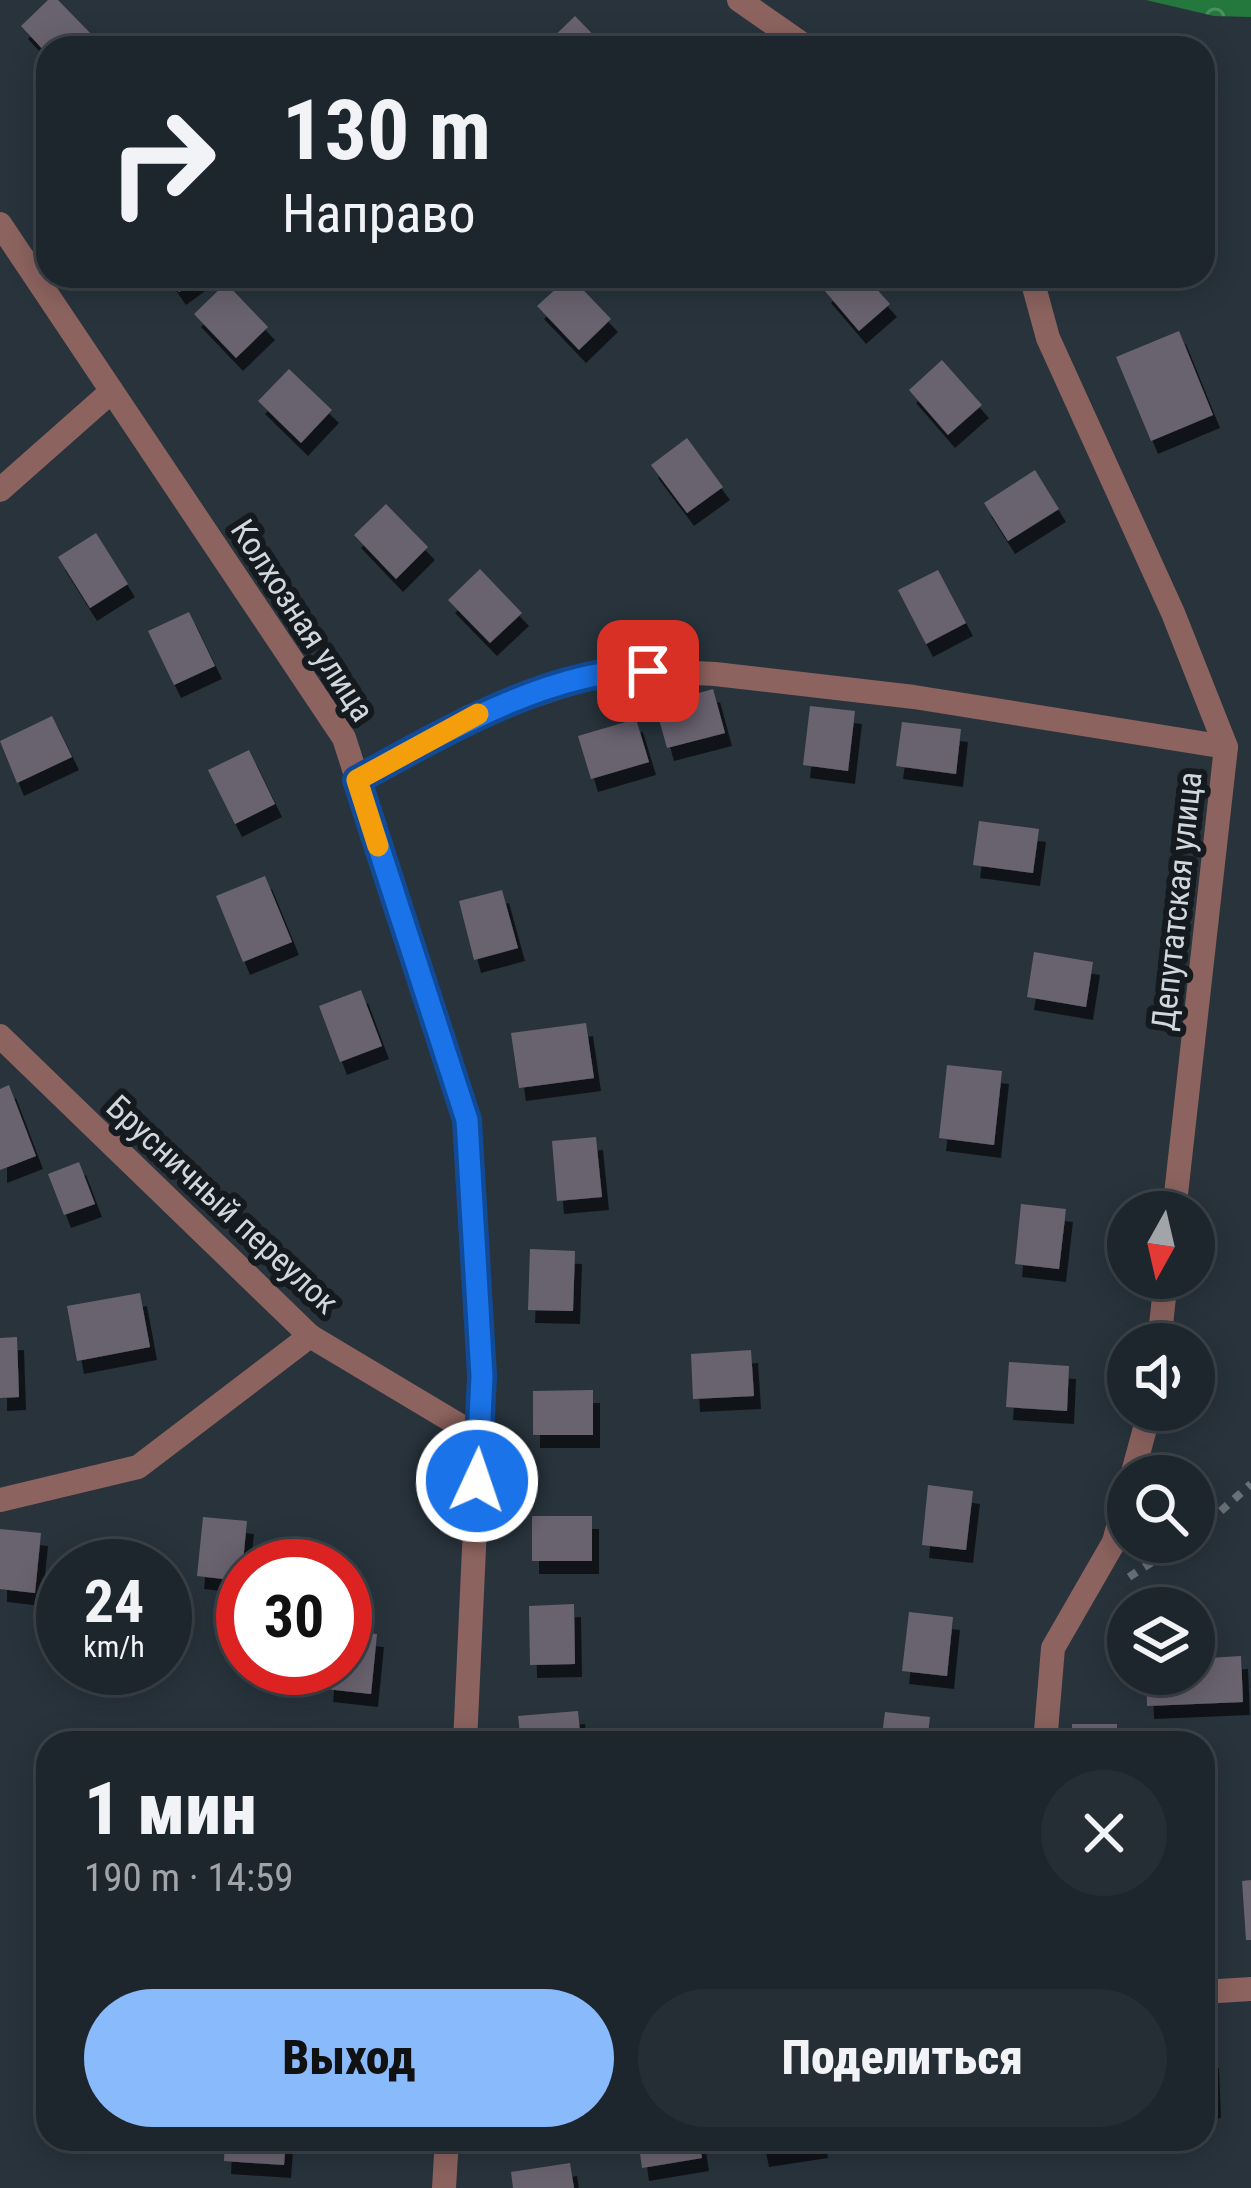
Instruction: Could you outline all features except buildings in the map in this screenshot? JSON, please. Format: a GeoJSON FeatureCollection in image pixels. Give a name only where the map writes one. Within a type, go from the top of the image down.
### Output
{"type":"FeatureCollection","features":[{"type":"Feature","properties":{"kind":"street"},"geometry":{"type":"LineString","coordinates":[[739,0],[791,36]]}},
{"type":"Feature","properties":{"kind":"street","name":"Колхозная улица"},"geometry":{"type":"LineString","coordinates":[[0,224],[36,278]]}},
{"type":"Feature","properties":{"kind":"street","name":"Колхозная улица"},"geometry":{"type":"LineString","coordinates":[[43,288],[344,738],[467,1120],[482,1376],[466,1731]]}},
{"type":"Feature","properties":{"kind":"street","name":"Депутатская улица"},"geometry":{"type":"LineString","coordinates":[[1034,288],[1048,338],[1173,613],[1226,747],[1176,1191]]}},
{"type":"Feature","properties":{"kind":"street"},"geometry":{"type":"LineString","coordinates":[[0,490],[112,392]]}},
{"type":"Feature","properties":{"kind":"street"},"geometry":{"type":"LineString","coordinates":[[357,780],[469,717],[614,669],[715,674],[914,697],[1226,747]]}},
{"type":"Feature","properties":{"kind":"street","name":"Брусничный переулок"},"geometry":{"type":"LineString","coordinates":[[0,1036],[310,1336],[479,1437]]}},
{"type":"Feature","properties":{"kind":"street"},"geometry":{"type":"LineString","coordinates":[[0,1499],[138,1467],[310,1336]]}},
{"type":"Feature","properties":{"kind":"street"},"geometry":{"type":"LineString","coordinates":[[1046,1731],[1053,1648],[1064,1621],[1107,1553]]}},
{"type":"Feature","properties":{"kind":"street"},"geometry":{"type":"LineString","coordinates":[[1215,1991],[1251,1988]]}},
{"type":"Feature","properties":{"kind":"street"},"geometry":{"type":"LineString","coordinates":[[444,2188],[446,2151]]}},
{"type":"Feature","properties":{"kind":"path"},"geometry":{"type":"LineString","coordinates":[[1215,1516],[1251,1484]]}},
{"type":"Feature","properties":{"kind":"green space"},"geometry":{"type":"Polygon","coordinates":[[[1146,0],[1251,0],[1251,17],[1214,16],[1146,0]]]}},
{"type":"Feature","properties":{"kind":"slow traffic"},"geometry":{"type":"LineString","coordinates":[[378,846],[357,780],[478,714]]}},
{"type":"Feature","properties":{"kind":"route"},"geometry":{"type":"LineString","coordinates":[[477,1481],[482,1376],[467,1120],[357,780],[469,717],[614,669],[648,671]]}}]}
